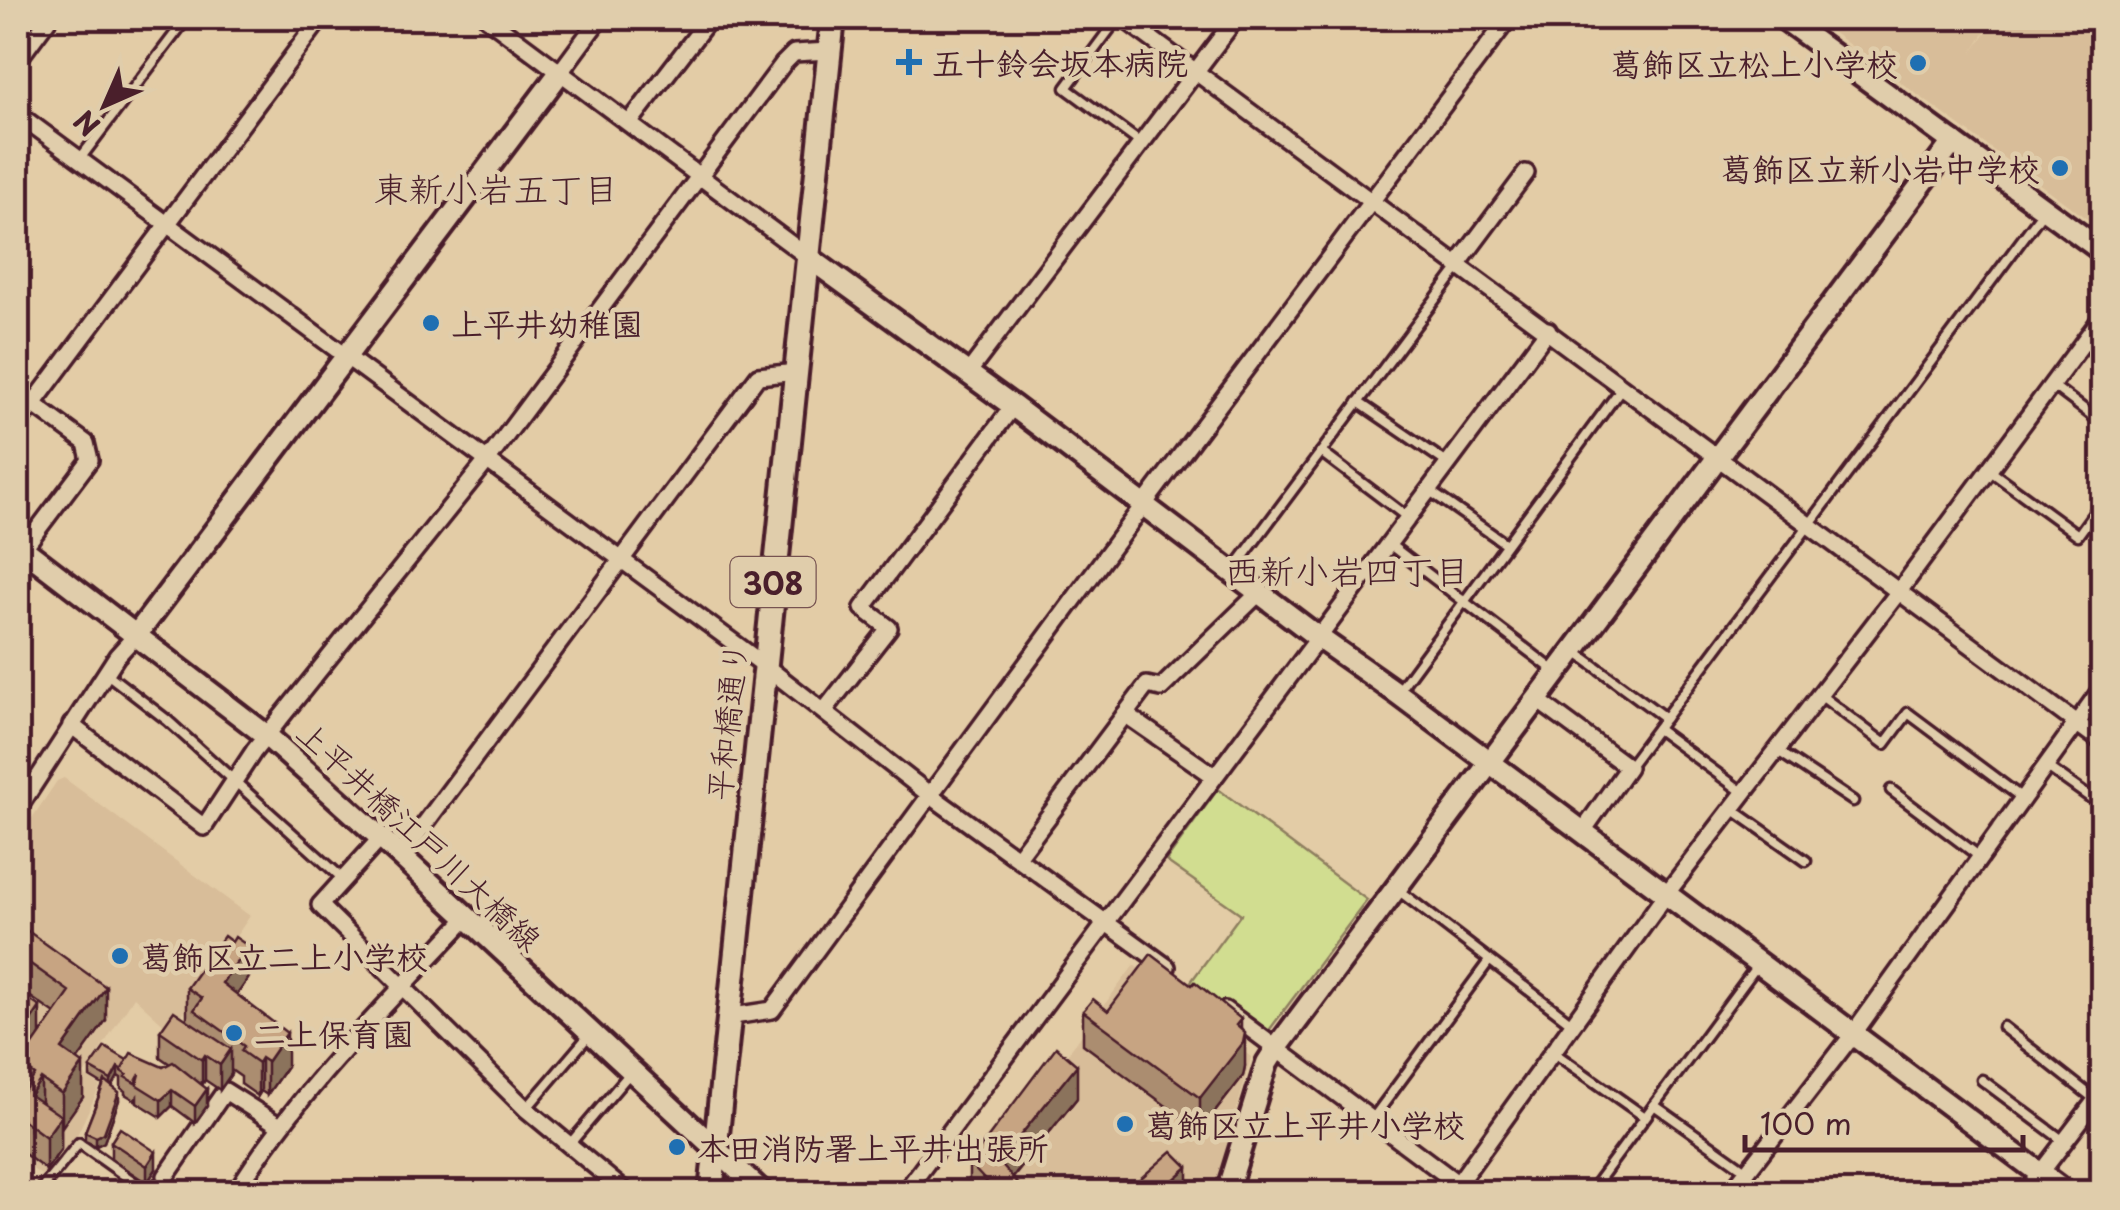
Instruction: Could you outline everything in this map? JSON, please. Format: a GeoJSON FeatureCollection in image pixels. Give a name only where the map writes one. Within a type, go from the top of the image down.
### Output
{"type":"FeatureCollection","features":[{"type":"Feature","properties":{"kind":"main road","name":"平和橋通り"},"geometry":{"type":"LineString","coordinates":[[711,1192],[833,18]]}},
{"type":"Feature","properties":{"kind":"street"},"geometry":{"type":"LineString","coordinates":[[18,60],[49,18]]}},
{"type":"Feature","properties":{"kind":"street"},"geometry":{"type":"LineString","coordinates":[[18,424],[321,18]]}},
{"type":"Feature","properties":{"kind":"street"},"geometry":{"type":"LineString","coordinates":[[487,18],[1013,406],[1319,638],[1398,692],[2065,1192]]}},
{"type":"Feature","properties":{"kind":"street"},"geometry":{"type":"LineString","coordinates":[[18,808],[106,673],[600,18]]}},
{"type":"Feature","properties":{"kind":"street"},"geometry":{"type":"LineString","coordinates":[[630,122],[710,18]]}},
{"type":"Feature","properties":{"kind":"street"},"geometry":{"type":"LineString","coordinates":[[1120,18],[1372,200],[2102,742]]}},
{"type":"Feature","properties":{"kind":"street"},"geometry":{"type":"LineString","coordinates":[[968,373],[1236,18]]}},
{"type":"Feature","properties":{"kind":"street"},"geometry":{"type":"LineString","coordinates":[[727,1016],[772,1010],[1509,18]]}},
{"type":"Feature","properties":{"kind":"street"},"geometry":{"type":"LineString","coordinates":[[1783,18],[2102,251]]}},
{"type":"Feature","properties":{"kind":"street"},"geometry":{"type":"LineString","coordinates":[[71,725],[204,827],[267,736],[487,461],[794,53],[829,52]]}},
{"type":"Feature","properties":{"kind":"street"},"geometry":{"type":"LineString","coordinates":[[18,114],[1184,980]]}},
{"type":"Feature","properties":{"kind":"street"},"geometry":{"type":"LineString","coordinates":[[1227,1192],[1267,1063],[1276,1048],[1953,142]]}},
{"type":"Feature","properties":{"kind":"street"},"geometry":{"type":"LineString","coordinates":[[1459,265],[1526,173]]}},
{"type":"Feature","properties":{"kind":"street"},"geometry":{"type":"LineString","coordinates":[[1214,1002],[1460,1190],[1667,894],[1900,590],[2102,317]]}},
{"type":"Feature","properties":{"kind":"street"},"geometry":{"type":"LineString","coordinates":[[904,1192],[1548,330]]}},
{"type":"Feature","properties":{"kind":"street"},"geometry":{"type":"LineString","coordinates":[[401,856],[758,376],[797,372]]}},
{"type":"Feature","properties":{"kind":"street"},"geometry":{"type":"LineString","coordinates":[[18,393],[86,443],[90,460],[20,547]]}},
{"type":"Feature","properties":{"kind":"street"},"geometry":{"type":"LineString","coordinates":[[824,712],[889,628],[863,608],[1013,406]]}},
{"type":"Feature","properties":{"kind":"street","name":"上平井橋江戸川大橋線"},"geometry":{"type":"LineString","coordinates":[[20,547],[267,736],[762,1192]]}},
{"type":"Feature","properties":{"kind":"street"},"geometry":{"type":"LineString","coordinates":[[1018,858],[1147,686],[1161,688],[1260,591]]}},
{"type":"Feature","properties":{"kind":"street"},"geometry":{"type":"LineString","coordinates":[[1731,1192],[1854,1033],[2102,688]]}},
{"type":"Feature","properties":{"kind":"street"},"geometry":{"type":"LineString","coordinates":[[1536,699],[1628,767],[1582,831]]}},
{"type":"Feature","properties":{"kind":"street"},"geometry":{"type":"LineString","coordinates":[[1125,714],[1214,776]]}},
{"type":"Feature","properties":{"kind":"street"},"geometry":{"type":"LineString","coordinates":[[380,839],[320,905],[526,1109],[626,1192]]}},
{"type":"Feature","properties":{"kind":"street"},"geometry":{"type":"LineString","coordinates":[[236,1192],[280,1126],[466,919]]}},
{"type":"Feature","properties":{"kind":"street"},"geometry":{"type":"LineString","coordinates":[[166,1176],[225,1091],[280,1126]]}},
{"type":"Feature","properties":{"kind":"street"},"geometry":{"type":"LineString","coordinates":[[2026,1192],[2099,1096]]}},
{"type":"Feature","properties":{"kind":"lane"},"geometry":{"type":"LineString","coordinates":[[79,160],[186,18]]}},
{"type":"Feature","properties":{"kind":"lane"},"geometry":{"type":"LineString","coordinates":[[1120,18],[1066,88],[1142,144]]}},
{"type":"Feature","properties":{"kind":"lane"},"geometry":{"type":"LineString","coordinates":[[1628,767],[2045,209]]}},
{"type":"Feature","properties":{"kind":"lane"},"geometry":{"type":"LineString","coordinates":[[1233,570],[1459,265]]}},
{"type":"Feature","properties":{"kind":"lane"},"geometry":{"type":"LineString","coordinates":[[2052,385],[2102,423]]}},
{"type":"Feature","properties":{"kind":"lane"},"geometry":{"type":"LineString","coordinates":[[1398,692],[1623,386]]}},
{"type":"Feature","properties":{"kind":"lane"},"geometry":{"type":"LineString","coordinates":[[1358,402],[1447,463]]}},
{"type":"Feature","properties":{"kind":"lane"},"geometry":{"type":"LineString","coordinates":[[1320,452],[1406,517]]}},
{"type":"Feature","properties":{"kind":"lane"},"geometry":{"type":"LineString","coordinates":[[1989,470],[2078,536],[2102,502]]}},
{"type":"Feature","properties":{"kind":"lane"},"geometry":{"type":"LineString","coordinates":[[1427,489],[1506,544]]}},
{"type":"Feature","properties":{"kind":"lane"},"geometry":{"type":"LineString","coordinates":[[1387,542],[1556,672]]}},
{"type":"Feature","properties":{"kind":"lane"},"geometry":{"type":"LineString","coordinates":[[1572,650],[1665,718]]}},
{"type":"Feature","properties":{"kind":"lane"},"geometry":{"type":"LineString","coordinates":[[106,673],[167,720],[344,879]]}},
{"type":"Feature","properties":{"kind":"lane"},"geometry":{"type":"LineString","coordinates":[[1820,695],[1886,744],[1908,713],[2022,798]]}},
{"type":"Feature","properties":{"kind":"lane"},"geometry":{"type":"LineString","coordinates":[[1657,730],[1744,793]]}},
{"type":"Feature","properties":{"kind":"lane"},"geometry":{"type":"LineString","coordinates":[[1777,750],[1853,801]]}},
{"type":"Feature","properties":{"kind":"lane"},"geometry":{"type":"LineString","coordinates":[[2046,766],[2102,806]]}},
{"type":"Feature","properties":{"kind":"lane"},"geometry":{"type":"LineString","coordinates":[[1892,790],[1980,857]]}},
{"type":"Feature","properties":{"kind":"lane"},"geometry":{"type":"LineString","coordinates":[[1732,809],[1806,861]]}},
{"type":"Feature","properties":{"kind":"lane"},"geometry":{"type":"LineString","coordinates":[[1396,889],[1573,1024]]}},
{"type":"Feature","properties":{"kind":"lane"},"geometry":{"type":"LineString","coordinates":[[1371,1121],[1490,961]]}},
{"type":"Feature","properties":{"kind":"lane"},"geometry":{"type":"LineString","coordinates":[[1590,1192],[1759,962]]}},
{"type":"Feature","properties":{"kind":"lane"},"geometry":{"type":"LineString","coordinates":[[2003,1027],[2099,1096]]}},
{"type":"Feature","properties":{"kind":"lane"},"geometry":{"type":"LineString","coordinates":[[526,1109],[591,1033]]}},
{"type":"Feature","properties":{"kind":"lane"},"geometry":{"type":"LineString","coordinates":[[1553,1052],[1645,1117]]}},
{"type":"Feature","properties":{"kind":"lane"},"geometry":{"type":"LineString","coordinates":[[568,1146],[632,1070]]}},
{"type":"Feature","properties":{"kind":"lane"},"geometry":{"type":"LineString","coordinates":[[1982,1080],[2064,1142]]}},
{"type":"Feature","properties":{"kind":"lane"},"geometry":{"type":"LineString","coordinates":[[1654,1105],[1747,1172]]}},
{"type":"Feature","properties":{"kind":"lane"},"geometry":{"type":"LineString","coordinates":[[39,1192],[79,1143],[148,1192],[166,1176],[172,1192]]}},
{"type":"Feature","properties":{"kind":"shaded area","name":"葛飾区立新小岩中学校"},"geometry":{"type":"Polygon","coordinates":[[[1813,18],[1994,18],[1971,54],[1996,18],[2102,18],[2102,230],[1813,18]]]}},
{"type":"Feature","properties":{"kind":"shaded area","name":"葛飾区立二上小学校"},"geometry":{"type":"Polygon","coordinates":[[[64,778],[250,916],[171,1031],[134,997],[84,1075],[100,1086],[77,1135],[44,1177],[18,1159],[18,839],[57,781],[64,778]]]}},
{"type":"Feature","properties":{"kind":"shaded area","name":"葛飾区立上平井小学校"},"geometry":{"type":"Polygon","coordinates":[[[1134,965],[1251,1057],[1215,1191],[965,1192],[1134,965]]]}},
{"type":"Feature","properties":{"kind":"green space"},"geometry":{"type":"Polygon","coordinates":[[[1218,789],[1367,900],[1264,1037],[1190,983],[1241,914],[1166,861],[1218,789]]]}},
{"type":"Feature","properties":{"kind":"building"},"geometry":{"type":"Polygon","coordinates":[[[18,924],[106,987],[62,1049],[83,1064],[62,1094],[41,1079],[30,1095],[61,1116],[46,1137],[18,1116],[18,1087],[24,1091],[35,1075],[20,1064],[70,992],[18,955],[18,924]]]}},
{"type":"Feature","properties":{"kind":"building"},"geometry":{"type":"Polygon","coordinates":[[[224,936],[232,942],[235,937],[248,946],[222,983],[287,1033],[267,1062],[261,1058],[258,1063],[241,1051],[244,1046],[194,1010],[202,998],[187,988],[224,936]]]}},
{"type":"Feature","properties":{"kind":"building"},"geometry":{"type":"Polygon","coordinates":[[[1151,954],[1192,985],[1195,982],[1241,1019],[1236,1025],[1245,1033],[1243,1043],[1200,1098],[1083,1011],[1093,999],[1108,1011],[1151,954]]]}},
{"type":"Feature","properties":{"kind":"building"},"geometry":{"type":"Polygon","coordinates":[[[18,992],[40,1007],[18,1040],[18,992]]]}},
{"type":"Feature","properties":{"kind":"building"},"geometry":{"type":"Polygon","coordinates":[[[174,1011],[231,1049],[220,1065],[205,1055],[202,1060],[160,1031],[174,1011]]]}},
{"type":"Feature","properties":{"kind":"building"},"geometry":{"type":"Polygon","coordinates":[[[105,1047],[127,1060],[111,1080],[90,1068],[105,1047]]]}},
{"type":"Feature","properties":{"kind":"building"},"geometry":{"type":"Polygon","coordinates":[[[1056,1047],[1077,1065],[999,1162],[1025,1192],[996,1192],[969,1163],[1056,1047]]]}},
{"type":"Feature","properties":{"kind":"building"},"geometry":{"type":"Polygon","coordinates":[[[131,1053],[163,1067],[173,1062],[207,1089],[195,1106],[172,1090],[161,1100],[137,1085],[140,1074],[135,1083],[121,1071],[131,1053]]]}},
{"type":"Feature","properties":{"kind":"building"},"geometry":{"type":"Polygon","coordinates":[[[105,1081],[119,1092],[104,1133],[96,1137],[85,1132],[105,1081]]]}},
{"type":"Feature","properties":{"kind":"building"},"geometry":{"type":"Polygon","coordinates":[[[120,1128],[156,1152],[147,1166],[111,1142],[120,1128]]]}},
{"type":"Feature","properties":{"kind":"building"},"geometry":{"type":"Polygon","coordinates":[[[1172,1151],[1188,1167],[1160,1192],[1125,1192],[1172,1151]]]}},
{"type":"Feature","properties":{"kind":"place","name":"五十鈴会坂本病院"},"geometry":{"type":"Point","coordinates":[909,62]}},
{"type":"Feature","properties":{"kind":"place","name":"葛飾区立松上小学校"},"geometry":{"type":"Point","coordinates":[1918,63]}},
{"type":"Feature","properties":{"kind":"place","name":"葛飾区立新小岩中学校"},"geometry":{"type":"Point","coordinates":[2060,168]}},
{"type":"Feature","properties":{"kind":"place","name":"上平井幼稚園"},"geometry":{"type":"Point","coordinates":[431,323]}},
{"type":"Feature","properties":{"kind":"place","name":"葛飾区立二上小学校"},"geometry":{"type":"Point","coordinates":[120,956]}},
{"type":"Feature","properties":{"kind":"place","name":"二上保育園"},"geometry":{"type":"Point","coordinates":[234,1033]}},
{"type":"Feature","properties":{"kind":"place","name":"葛飾区立上平井小学校"},"geometry":{"type":"Point","coordinates":[1125,1124]}},
{"type":"Feature","properties":{"kind":"place","name":"本田消防署上平井出張所"},"geometry":{"type":"Point","coordinates":[677,1147]}},
{"type":"Feature","properties":{"kind":"district","name":"東新小岩五丁目"},"geometry":{"type":"Point","coordinates":[496,187]}},
{"type":"Feature","properties":{"kind":"district","name":"西新小岩四丁目"},"geometry":{"type":"Point","coordinates":[1347,569]}}]}
